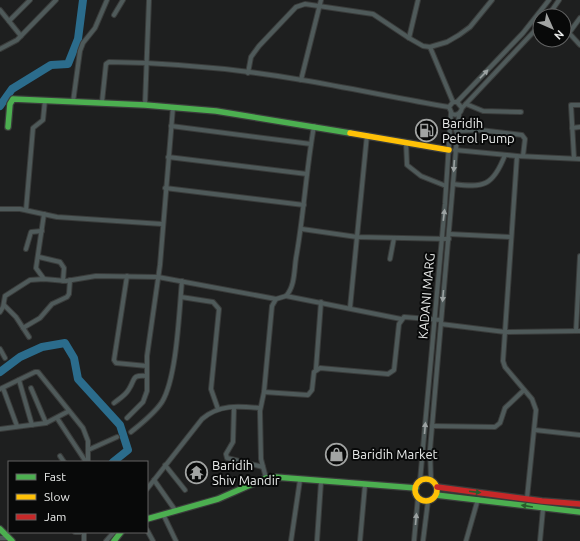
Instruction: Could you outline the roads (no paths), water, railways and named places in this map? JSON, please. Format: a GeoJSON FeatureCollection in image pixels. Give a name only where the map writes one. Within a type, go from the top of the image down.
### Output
{"type":"FeatureCollection","features":[{"type":"Feature","properties":{"kind":"street"},"geometry":{"type":"LineString","coordinates":[[9,21],[30,0]]}},
{"type":"Feature","properties":{"kind":"street"},"geometry":{"type":"LineString","coordinates":[[0,49],[21,36],[56,0]]}},
{"type":"Feature","properties":{"kind":"street"},"geometry":{"type":"LineString","coordinates":[[73,102],[80,51],[83,43],[95,28],[107,0]]}},
{"type":"Feature","properties":{"kind":"street"},"geometry":{"type":"LineString","coordinates":[[114,15],[123,0]]}},
{"type":"Feature","properties":{"kind":"street"},"geometry":{"type":"LineString","coordinates":[[145,105],[149,0]]}},
{"type":"Feature","properties":{"kind":"street"},"geometry":{"type":"LineString","coordinates":[[301,80],[321,0]]}},
{"type":"Feature","properties":{"kind":"street"},"geometry":{"type":"LineString","coordinates":[[409,38],[418,0]]}},
{"type":"Feature","properties":{"kind":"street"},"geometry":{"type":"LineString","coordinates":[[248,73],[251,57],[296,8],[305,4],[373,14],[409,38],[423,46],[430,47],[447,42],[460,35],[470,27],[492,0]]}},
{"type":"Feature","properties":{"kind":"street"},"geometry":{"type":"LineString","coordinates":[[449,107],[523,33],[550,0]]}},
{"type":"Feature","properties":{"kind":"street"},"geometry":{"type":"LineString","coordinates":[[0,10],[21,36]]}},
{"type":"Feature","properties":{"kind":"street"},"geometry":{"type":"LineString","coordinates":[[580,18],[569,33],[580,45]]}},
{"type":"Feature","properties":{"kind":"street"},"geometry":{"type":"LineString","coordinates":[[449,107],[451,113],[454,115],[458,114],[532,34]]}},
{"type":"Feature","properties":{"kind":"street"},"geometry":{"type":"LineString","coordinates":[[430,47],[455,102],[460,104],[462,108]]}},
{"type":"Feature","properties":{"kind":"street"},"geometry":{"type":"LineString","coordinates":[[102,102],[107,62],[146,62],[301,80],[449,107]]}},
{"type":"Feature","properties":{"kind":"street"},"geometry":{"type":"LineString","coordinates":[[8,127],[10,104],[13,99],[102,102],[216,111],[452,150],[517,156],[580,158]]}},
{"type":"Feature","properties":{"kind":"street"},"geometry":{"type":"LineString","coordinates":[[26,210],[33,128],[43,120],[44,100]]}},
{"type":"Feature","properties":{"kind":"street"},"geometry":{"type":"LineString","coordinates":[[466,104],[483,111],[521,112]]}},
{"type":"Feature","properties":{"kind":"street"},"geometry":{"type":"LineString","coordinates":[[574,158],[571,105],[580,105]]}},
{"type":"Feature","properties":{"kind":"street"},"geometry":{"type":"LineString","coordinates":[[127,418],[146,397],[148,344],[158,277],[173,107]]}},
{"type":"Feature","properties":{"kind":"street","name":"KADANI MARG"},"geometry":{"type":"LineString","coordinates":[[430,480],[430,450],[453,184],[451,113]]}},
{"type":"Feature","properties":{"kind":"street","name":"KADANI MARG"},"geometry":{"type":"LineString","coordinates":[[420,481],[446,186],[458,114]]}},
{"type":"Feature","properties":{"kind":"street"},"geometry":{"type":"LineString","coordinates":[[171,126],[311,144]]}},
{"type":"Feature","properties":{"kind":"street"},"geometry":{"type":"LineString","coordinates":[[286,296],[291,287],[302,229],[307,174],[314,126]]}},
{"type":"Feature","properties":{"kind":"street"},"geometry":{"type":"LineString","coordinates":[[572,128],[580,126]]}},
{"type":"Feature","properties":{"kind":"street"},"geometry":{"type":"LineString","coordinates":[[456,132],[480,130],[522,135],[524,139],[522,156]]}},
{"type":"Feature","properties":{"kind":"street"},"geometry":{"type":"LineString","coordinates":[[350,308],[367,135]]}},
{"type":"Feature","properties":{"kind":"street"},"geometry":{"type":"LineString","coordinates":[[406,142],[407,165],[420,176],[446,186]]}},
{"type":"Feature","properties":{"kind":"street"},"geometry":{"type":"LineString","coordinates":[[453,184],[473,187],[486,184],[499,171],[505,155]]}},
{"type":"Feature","properties":{"kind":"street"},"geometry":{"type":"LineString","coordinates":[[517,156],[503,361],[505,367],[535,404],[536,410],[527,498]]}},
{"type":"Feature","properties":{"kind":"street"},"geometry":{"type":"LineString","coordinates":[[168,157],[307,174]]}},
{"type":"Feature","properties":{"kind":"street"},"geometry":{"type":"LineString","coordinates":[[165,188],[304,205]]}},
{"type":"Feature","properties":{"kind":"street"},"geometry":{"type":"LineString","coordinates":[[0,209],[26,210],[44,214],[162,224]]}},
{"type":"Feature","properties":{"kind":"street"},"geometry":{"type":"LineString","coordinates":[[44,214],[39,257],[36,268],[44,279]]}},
{"type":"Feature","properties":{"kind":"street"},"geometry":{"type":"LineString","coordinates":[[302,229],[357,237],[441,239],[449,236],[511,237]]}},
{"type":"Feature","properties":{"kind":"street"},"geometry":{"type":"LineString","coordinates":[[26,249],[31,232],[42,231]]}},
{"type":"Feature","properties":{"kind":"street"},"geometry":{"type":"LineString","coordinates":[[390,259],[394,238]]}},
{"type":"Feature","properties":{"kind":"street"},"geometry":{"type":"LineString","coordinates":[[0,312],[5,296],[23,283],[30,280],[44,279],[63,281],[96,276],[158,277],[276,298],[286,296],[321,302],[401,319],[404,317],[434,320],[505,332],[578,331],[580,256]]}},
{"type":"Feature","properties":{"kind":"street"},"geometry":{"type":"LineString","coordinates":[[39,257],[60,262],[64,268],[63,281]]}},
{"type":"Feature","properties":{"kind":"street"},"geometry":{"type":"LineString","coordinates":[[126,276],[114,360],[116,363],[147,366]]}},
{"type":"Feature","properties":{"kind":"street"},"geometry":{"type":"LineString","coordinates":[[23,328],[40,318],[52,304],[68,296],[70,280]]}},
{"type":"Feature","properties":{"kind":"street"},"geometry":{"type":"LineString","coordinates":[[131,432],[157,408],[165,397],[175,356],[182,281]]}},
{"type":"Feature","properties":{"kind":"street"},"geometry":{"type":"LineString","coordinates":[[181,297],[212,302],[219,309],[210,389],[218,409]]}},
{"type":"Feature","properties":{"kind":"street"},"geometry":{"type":"LineString","coordinates":[[266,478],[263,467],[260,437],[260,408],[264,392],[272,306],[276,298]]}},
{"type":"Feature","properties":{"kind":"street"},"geometry":{"type":"LineString","coordinates":[[264,392],[308,395],[312,390],[314,372],[316,369],[321,302]]}},
{"type":"Feature","properties":{"kind":"street"},"geometry":{"type":"LineString","coordinates":[[3,304],[16,317],[29,337]]}},
{"type":"Feature","properties":{"kind":"street"},"geometry":{"type":"LineString","coordinates":[[316,369],[384,374],[392,372],[394,370],[399,324],[401,319]]}},
{"type":"Feature","properties":{"kind":"street"},"geometry":{"type":"LineString","coordinates":[[0,349],[5,358]]}},
{"type":"Feature","properties":{"kind":"street"},"geometry":{"type":"LineString","coordinates":[[17,426],[2,388],[35,372],[38,372],[70,411],[86,435],[88,450],[87,461]]}},
{"type":"Feature","properties":{"kind":"street"},"geometry":{"type":"LineString","coordinates":[[114,403],[128,391],[136,376],[147,376]]}},
{"type":"Feature","properties":{"kind":"street"},"geometry":{"type":"LineString","coordinates":[[19,380],[32,425]]}},
{"type":"Feature","properties":{"kind":"street"},"geometry":{"type":"LineString","coordinates":[[31,388],[46,423]]}},
{"type":"Feature","properties":{"kind":"street"},"geometry":{"type":"LineString","coordinates":[[432,426],[495,427],[500,423],[505,408],[524,390]]}},
{"type":"Feature","properties":{"kind":"street"},"geometry":{"type":"LineString","coordinates":[[234,407],[233,442],[226,454],[227,458],[263,467]]}},
{"type":"Feature","properties":{"kind":"street"},"geometry":{"type":"LineString","coordinates":[[148,488],[202,419],[209,413],[218,409],[234,407],[260,408]]}},
{"type":"Feature","properties":{"kind":"street"},"geometry":{"type":"LineString","coordinates":[[0,429],[46,423],[70,411]]}},
{"type":"Feature","properties":{"kind":"street"},"geometry":{"type":"LineString","coordinates":[[57,418],[86,461]]}},
{"type":"Feature","properties":{"kind":"street"},"geometry":{"type":"LineString","coordinates":[[534,430],[580,435]]}},
{"type":"Feature","properties":{"kind":"street"},"geometry":{"type":"LineString","coordinates":[[88,450],[117,437]]}},
{"type":"Feature","properties":{"kind":"street"},"geometry":{"type":"LineString","coordinates":[[60,456],[63,461]]}},
{"type":"Feature","properties":{"kind":"street"},"geometry":{"type":"LineString","coordinates":[[165,466],[185,490]]}},
{"type":"Feature","properties":{"kind":"street"},"geometry":{"type":"LineString","coordinates":[[148,519],[218,499],[266,478],[275,477],[321,482],[416,488]]}},
{"type":"Feature","properties":{"kind":"street"},"geometry":{"type":"LineString","coordinates":[[154,480],[175,510]]}},
{"type":"Feature","properties":{"kind":"street"},"geometry":{"type":"LineString","coordinates":[[291,541],[300,480]]}},
{"type":"Feature","properties":{"kind":"street"},"geometry":{"type":"LineString","coordinates":[[414,541],[418,497],[416,488],[420,481],[430,480],[437,487],[580,504]]}},
{"type":"Feature","properties":{"kind":"street"},"geometry":{"type":"LineString","coordinates":[[317,541],[321,482]]}},
{"type":"Feature","properties":{"kind":"street"},"geometry":{"type":"LineString","coordinates":[[360,541],[365,485]]}},
{"type":"Feature","properties":{"kind":"street"},"geometry":{"type":"LineString","coordinates":[[436,495],[437,487]]}},
{"type":"Feature","properties":{"kind":"street"},"geometry":{"type":"LineString","coordinates":[[423,541],[428,501],[436,495],[478,498],[544,509],[580,512]]}},
{"type":"Feature","properties":{"kind":"street"},"geometry":{"type":"LineString","coordinates":[[418,497],[428,501]]}},
{"type":"Feature","properties":{"kind":"street"},"geometry":{"type":"LineString","coordinates":[[466,541],[478,498]]}},
{"type":"Feature","properties":{"kind":"street"},"geometry":{"type":"LineString","coordinates":[[540,541],[544,509]]}},
{"type":"Feature","properties":{"kind":"street"},"geometry":{"type":"LineString","coordinates":[[162,514],[176,541]]}},
{"type":"Feature","properties":{"kind":"street"},"geometry":{"type":"LineString","coordinates":[[0,529],[5,539]]}},
{"type":"Feature","properties":{"kind":"street"},"geometry":{"type":"LineString","coordinates":[[148,532],[153,541]]}},
{"type":"Feature","properties":{"kind":"street"},"geometry":{"type":"LineString","coordinates":[[106,541],[118,533]]}},
{"type":"Feature","properties":{"kind":"street"},"geometry":{"type":"LineString","coordinates":[[114,541],[118,533]]}},
{"type":"Feature","properties":{"kind":"waterway"},"geometry":{"type":"LineString","coordinates":[[0,106],[12,89],[51,65],[68,64],[78,39],[83,0]]}},
{"type":"Feature","properties":{"kind":"waterway"},"geometry":{"type":"LineString","coordinates":[[0,372],[20,357],[42,347],[65,343],[74,358],[78,379],[120,425],[128,450],[114,461]]}},
{"type":"Feature","properties":{"kind":"place","name":"Baridih Petrol Pump"},"geometry":{"type":"Point","coordinates":[427,130]}},
{"type":"Feature","properties":{"kind":"place","name":"Baridih Market"},"geometry":{"type":"Point","coordinates":[336,454]}},
{"type":"Feature","properties":{"kind":"place","name":"Baridih Shiv Mandir"},"geometry":{"type":"Point","coordinates":[196,472]}}]}
